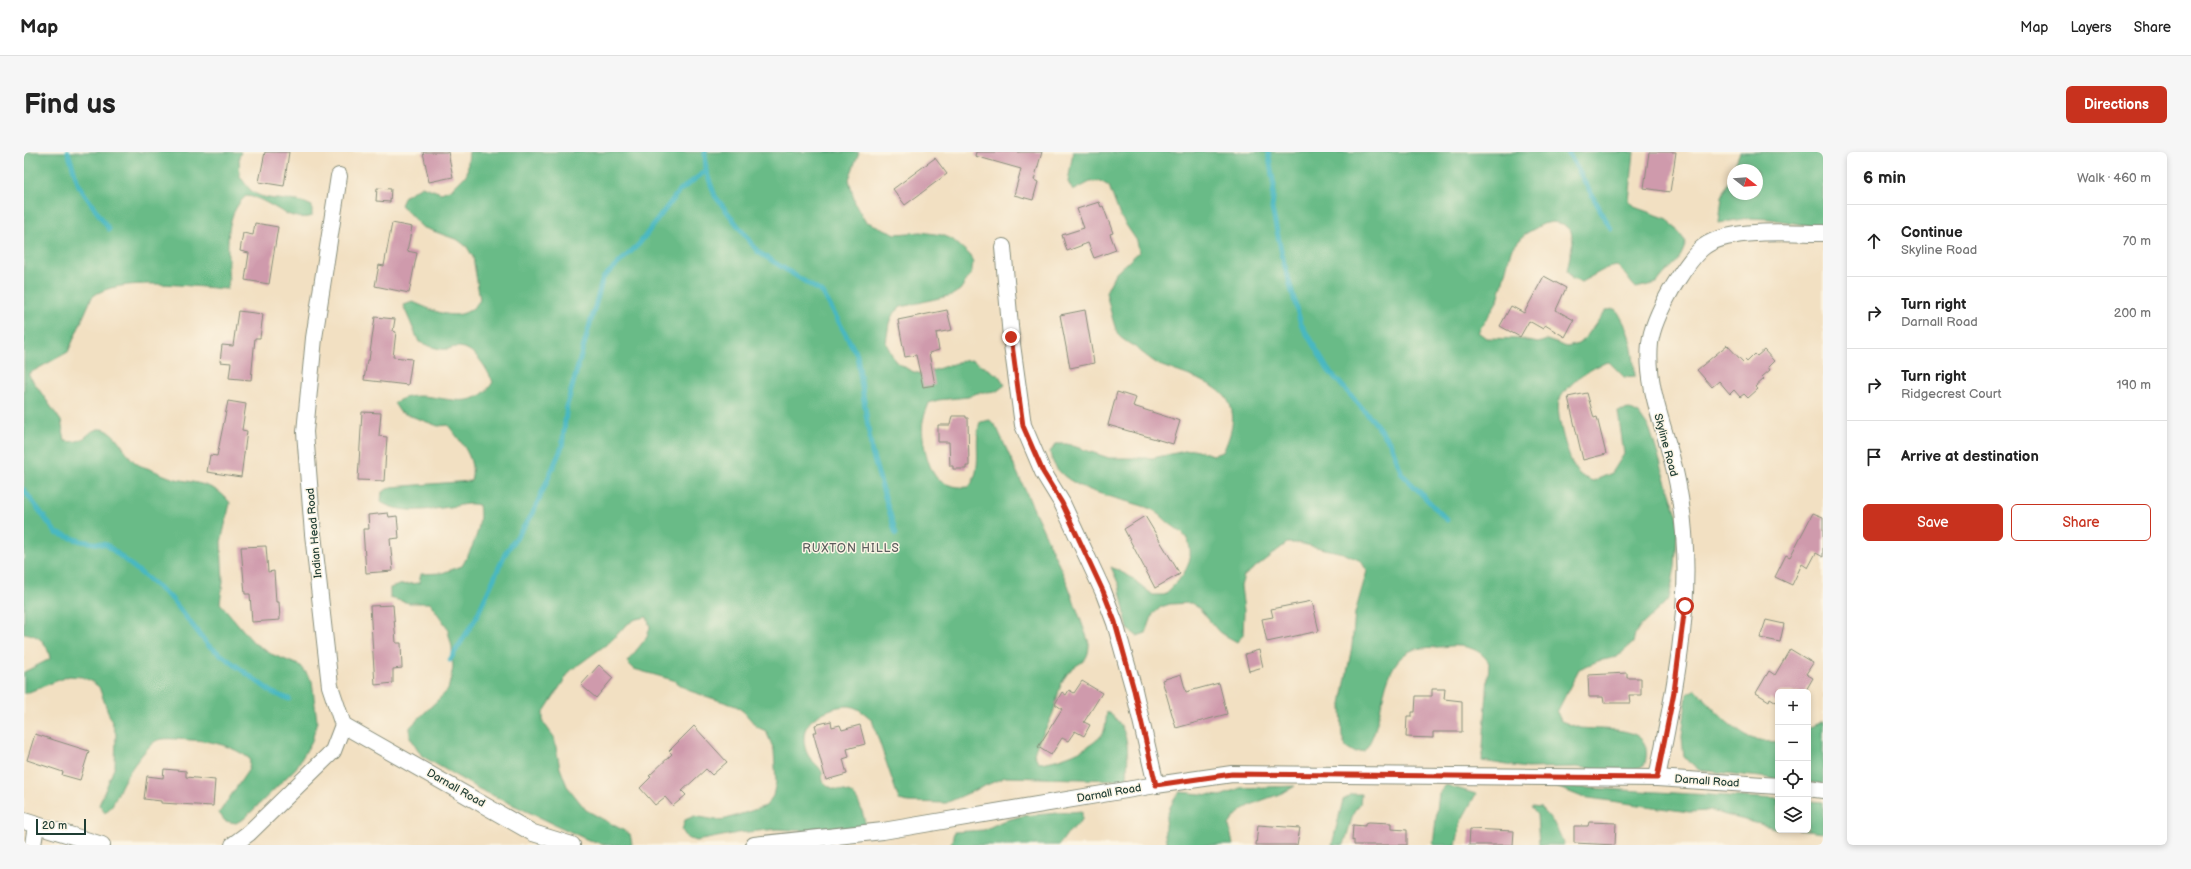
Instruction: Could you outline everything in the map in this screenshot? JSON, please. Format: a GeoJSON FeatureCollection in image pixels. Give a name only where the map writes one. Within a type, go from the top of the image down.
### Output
{"type":"FeatureCollection","features":[{"type":"Feature","properties":{"kind":"street","name":"Indian Head Road"},"geometry":{"type":"LineString","coordinates":[[339,176],[314,338],[305,432],[313,534],[330,686],[343,725]]}},
{"type":"Feature","properties":{"kind":"street","name":"Skyline Road"},"geometry":{"type":"LineString","coordinates":[[1657,778],[1674,692],[1685,606],[1685,570],[1684,533],[1678,488],[1652,388],[1649,365],[1650,342],[1656,320],[1678,279],[1702,248],[1738,234],[1823,232]]}},
{"type":"Feature","properties":{"kind":"street"},"geometry":{"type":"LineString","coordinates":[[1003,247],[1011,337],[1023,426],[1043,472],[1062,503],[1103,591],[1134,690],[1156,785]]}},
{"type":"Feature","properties":{"kind":"street"},"geometry":{"type":"LineString","coordinates":[[233,845],[249,833],[333,751],[343,725]]}},
{"type":"Feature","properties":{"kind":"street","name":"Darnall Road"},"geometry":{"type":"LineString","coordinates":[[343,725],[533,833],[572,845]]}},
{"type":"Feature","properties":{"kind":"street","name":"Darnall Road"},"geometry":{"type":"LineString","coordinates":[[754,845],[883,831],[1156,785],[1232,774],[1657,778],[1775,786]]}},
{"type":"Feature","properties":{"kind":"street"},"geometry":{"type":"LineString","coordinates":[[1811,788],[1823,790]]}},
{"type":"Feature","properties":{"kind":"street"},"geometry":{"type":"LineString","coordinates":[[33,845],[30,823],[102,845]]}},
{"type":"Feature","properties":{"kind":"green space"},"geometry":{"type":"Polygon","coordinates":[[[24,152],[241,152],[239,157],[240,177],[252,192],[268,198],[298,201],[312,206],[312,216],[294,216],[254,197],[246,196],[234,211],[229,229],[229,281],[227,289],[137,284],[119,286],[104,290],[92,297],[68,352],[28,374],[61,421],[65,441],[78,441],[96,429],[107,430],[116,438],[132,459],[139,465],[173,478],[206,485],[219,492],[230,503],[221,542],[223,582],[220,603],[254,643],[271,654],[301,666],[312,681],[317,721],[312,741],[296,768],[245,818],[236,823],[225,821],[219,813],[249,769],[250,759],[243,754],[222,745],[208,742],[170,739],[158,740],[145,751],[127,775],[112,806],[105,813],[99,805],[115,766],[116,734],[99,687],[82,677],[69,676],[24,694],[24,672],[50,659],[45,645],[39,638],[24,633],[24,152]]]}},
{"type":"Feature","properties":{"kind":"green space"},"geometry":{"type":"Polygon","coordinates":[[[469,152],[859,152],[849,179],[855,203],[865,221],[896,234],[921,232],[942,235],[952,239],[970,255],[973,263],[971,274],[960,290],[952,295],[901,307],[893,314],[889,323],[886,343],[895,361],[911,371],[922,374],[962,361],[973,360],[999,376],[1005,385],[997,391],[977,393],[968,397],[938,400],[929,403],[922,427],[928,461],[935,476],[939,480],[954,486],[969,487],[976,472],[977,439],[980,422],[990,420],[997,428],[1068,585],[1089,643],[1089,650],[1085,659],[1071,670],[1063,679],[1053,714],[1034,754],[1039,763],[1074,754],[1083,749],[1098,739],[1103,733],[1107,712],[1115,718],[1124,732],[1128,759],[1127,777],[1118,780],[1005,777],[946,803],[908,802],[899,800],[872,720],[857,708],[841,706],[823,712],[809,724],[804,735],[805,748],[810,758],[821,770],[823,781],[826,784],[832,788],[848,792],[856,798],[861,808],[867,830],[838,833],[777,829],[738,833],[696,841],[687,838],[682,830],[685,820],[694,816],[716,820],[726,819],[766,806],[773,796],[776,782],[774,750],[766,731],[757,727],[744,712],[736,706],[690,691],[673,680],[634,669],[627,662],[647,637],[650,627],[647,617],[636,619],[626,625],[611,641],[570,671],[543,713],[543,722],[554,737],[560,768],[567,786],[586,810],[630,834],[632,844],[607,845],[586,839],[477,788],[422,756],[410,737],[410,727],[448,690],[453,668],[452,647],[447,627],[430,603],[409,603],[390,598],[390,588],[400,585],[419,583],[421,574],[442,573],[462,566],[476,536],[480,521],[480,513],[479,505],[475,504],[432,509],[405,510],[388,506],[381,502],[382,492],[391,487],[471,481],[472,465],[470,458],[467,451],[448,425],[438,426],[400,412],[394,403],[407,397],[420,396],[459,400],[472,399],[483,393],[493,382],[479,359],[469,350],[456,347],[440,349],[419,342],[403,305],[413,302],[440,313],[457,315],[465,313],[473,308],[480,300],[473,257],[467,247],[458,240],[422,227],[401,205],[405,196],[422,186],[441,193],[452,189],[467,174],[469,152]]]}},
{"type":"Feature","properties":{"kind":"green space"},"geometry":{"type":"Polygon","coordinates":[[[1073,152],[1634,152],[1629,201],[1637,208],[1668,219],[1686,242],[1677,261],[1657,283],[1636,288],[1617,266],[1607,268],[1581,282],[1572,279],[1567,271],[1573,241],[1571,231],[1563,224],[1552,222],[1543,224],[1525,234],[1511,250],[1498,300],[1478,332],[1486,338],[1519,339],[1538,343],[1547,340],[1567,347],[1578,344],[1586,337],[1606,310],[1616,309],[1625,325],[1632,349],[1635,376],[1624,377],[1609,362],[1588,371],[1567,389],[1559,401],[1558,407],[1561,427],[1570,459],[1574,467],[1581,475],[1593,481],[1612,473],[1624,454],[1618,411],[1629,409],[1639,414],[1650,430],[1678,518],[1675,567],[1669,599],[1641,626],[1635,634],[1633,643],[1617,657],[1598,661],[1579,669],[1557,712],[1561,721],[1576,727],[1616,730],[1628,732],[1637,736],[1644,742],[1646,752],[1644,766],[1625,772],[1576,767],[1526,768],[1482,761],[1489,663],[1482,654],[1462,646],[1412,650],[1398,660],[1391,671],[1386,684],[1376,728],[1371,741],[1364,751],[1354,752],[1346,747],[1342,737],[1341,704],[1352,646],[1355,613],[1367,571],[1361,561],[1343,553],[1298,543],[1287,543],[1244,576],[1241,586],[1244,611],[1243,635],[1237,642],[1219,632],[1199,608],[1191,603],[1170,604],[1161,607],[1153,614],[1146,633],[1137,636],[1128,629],[1119,585],[1111,567],[1129,576],[1153,595],[1164,595],[1175,585],[1184,573],[1190,559],[1188,541],[1181,532],[1154,510],[1092,491],[1064,476],[1055,465],[1050,452],[1056,444],[1067,444],[1109,458],[1153,458],[1194,449],[1213,455],[1223,452],[1231,431],[1232,415],[1229,402],[1221,392],[1209,384],[1162,366],[1119,336],[1117,333],[1106,292],[1115,274],[1139,252],[1137,241],[1120,216],[1109,186],[1100,181],[1090,182],[1073,191],[1068,182],[1073,152]]]}},
{"type":"Feature","properties":{"kind":"green space"},"geometry":{"type":"Polygon","coordinates":[[[1740,152],[1823,152],[1823,228],[1770,219],[1748,218],[1719,223],[1722,197],[1727,184],[1727,200],[1763,200],[1763,164],[1735,164],[1740,152]]]}},
{"type":"Feature","properties":{"kind":"green space"},"geometry":{"type":"Polygon","coordinates":[[[1696,689],[1724,720],[1732,726],[1759,741],[1775,742],[1775,779],[1699,770],[1684,757],[1682,737],[1687,694],[1696,689]]]}},
{"type":"Feature","properties":{"kind":"green space"},"geometry":{"type":"Polygon","coordinates":[[[1823,722],[1823,784],[1811,782],[1811,727],[1823,722]]]}},
{"type":"Feature","properties":{"kind":"green space"},"geometry":{"type":"Polygon","coordinates":[[[1446,785],[1476,794],[1461,821],[1456,845],[1433,845],[1439,793],[1446,785]]]}},
{"type":"Feature","properties":{"kind":"green space"},"geometry":{"type":"Polygon","coordinates":[[[1295,786],[1278,795],[1251,805],[1235,816],[1229,825],[1233,845],[1168,845],[1165,832],[1166,817],[1180,792],[1221,796],[1240,788],[1295,786]]]}},
{"type":"Feature","properties":{"kind":"green space"},"geometry":{"type":"Polygon","coordinates":[[[1554,786],[1775,799],[1775,828],[1711,811],[1689,812],[1582,797],[1554,786]]]}},
{"type":"Feature","properties":{"kind":"green space"},"geometry":{"type":"Polygon","coordinates":[[[1351,794],[1361,794],[1360,804],[1354,811],[1344,845],[1332,845],[1343,800],[1351,794]]]}},
{"type":"Feature","properties":{"kind":"green space"},"geometry":{"type":"Polygon","coordinates":[[[1811,801],[1823,802],[1823,833],[1811,832],[1811,801]]]}},
{"type":"Feature","properties":{"kind":"green space"},"geometry":{"type":"Polygon","coordinates":[[[1531,807],[1541,808],[1549,816],[1564,845],[1539,845],[1537,815],[1531,807]]]}},
{"type":"Feature","properties":{"kind":"green space"},"geometry":{"type":"Polygon","coordinates":[[[1082,811],[1082,820],[1067,834],[1059,845],[951,845],[954,832],[984,830],[1003,821],[1022,816],[1082,811]]]}},
{"type":"Feature","properties":{"kind":"building"},"geometry":{"type":"Polygon","coordinates":[[[265,152],[289,152],[284,186],[259,182],[265,152]]]}},
{"type":"Feature","properties":{"kind":"building"},"geometry":{"type":"Polygon","coordinates":[[[423,152],[448,152],[453,177],[429,182],[423,152]]]}},
{"type":"Feature","properties":{"kind":"building"},"geometry":{"type":"Polygon","coordinates":[[[976,152],[1042,152],[1034,180],[1038,182],[1033,200],[1014,195],[1021,169],[975,156],[976,152]]]}},
{"type":"Feature","properties":{"kind":"building"},"geometry":{"type":"Polygon","coordinates":[[[1649,152],[1676,152],[1670,192],[1644,188],[1649,152]]]}},
{"type":"Feature","properties":{"kind":"building"},"geometry":{"type":"Polygon","coordinates":[[[935,158],[947,174],[905,205],[893,189],[935,158]]]}},
{"type":"Feature","properties":{"kind":"building"},"geometry":{"type":"Polygon","coordinates":[[[377,188],[391,189],[390,202],[376,201],[377,188]]]}},
{"type":"Feature","properties":{"kind":"building"},"geometry":{"type":"Polygon","coordinates":[[[1099,202],[1101,207],[1103,206],[1113,233],[1110,234],[1116,250],[1094,258],[1088,243],[1067,251],[1062,235],[1084,228],[1077,209],[1099,202]]]}},
{"type":"Feature","properties":{"kind":"building"},"geometry":{"type":"Polygon","coordinates":[[[255,223],[278,227],[269,284],[245,280],[249,253],[240,251],[243,233],[253,235],[255,223]]]}},
{"type":"Feature","properties":{"kind":"building"},"geometry":{"type":"Polygon","coordinates":[[[392,223],[412,227],[407,251],[417,253],[409,293],[375,286],[379,265],[384,266],[392,223]]]}},
{"type":"Feature","properties":{"kind":"building"},"geometry":{"type":"Polygon","coordinates":[[[1544,276],[1566,288],[1556,310],[1574,320],[1565,337],[1545,325],[1543,329],[1529,321],[1520,337],[1500,326],[1511,306],[1524,313],[1544,276]]]}},
{"type":"Feature","properties":{"kind":"building"},"geometry":{"type":"Polygon","coordinates":[[[947,310],[952,330],[936,333],[939,350],[929,353],[935,385],[923,387],[916,355],[905,357],[898,320],[947,310]]]}},
{"type":"Feature","properties":{"kind":"building"},"geometry":{"type":"Polygon","coordinates":[[[1085,310],[1094,363],[1070,368],[1060,315],[1085,310]]]}},
{"type":"Feature","properties":{"kind":"building"},"geometry":{"type":"Polygon","coordinates":[[[238,311],[263,314],[260,338],[255,338],[251,380],[229,378],[231,363],[220,362],[222,345],[233,346],[238,311]]]}},
{"type":"Feature","properties":{"kind":"building"},"geometry":{"type":"Polygon","coordinates":[[[375,317],[395,319],[393,331],[396,332],[393,357],[412,359],[408,385],[364,380],[367,360],[369,360],[375,317]]]}},
{"type":"Feature","properties":{"kind":"building"},"geometry":{"type":"Polygon","coordinates":[[[1727,345],[1743,362],[1745,360],[1747,362],[1755,354],[1757,356],[1764,350],[1774,361],[1768,367],[1770,370],[1762,377],[1764,379],[1755,387],[1758,389],[1748,398],[1744,394],[1740,397],[1734,390],[1730,394],[1719,381],[1712,387],[1697,370],[1727,345]]]}},
{"type":"Feature","properties":{"kind":"building"},"geometry":{"type":"Polygon","coordinates":[[[1117,392],[1136,398],[1133,406],[1180,421],[1173,444],[1108,425],[1117,392]]]}},
{"type":"Feature","properties":{"kind":"building"},"geometry":{"type":"Polygon","coordinates":[[[1587,393],[1594,418],[1597,417],[1606,454],[1583,460],[1568,397],[1587,393]]]}},
{"type":"Feature","properties":{"kind":"building"},"geometry":{"type":"Polygon","coordinates":[[[228,401],[246,404],[242,430],[247,431],[241,477],[207,472],[210,455],[217,456],[228,401]]]}},
{"type":"Feature","properties":{"kind":"building"},"geometry":{"type":"Polygon","coordinates":[[[362,412],[381,413],[379,436],[387,437],[384,481],[358,480],[362,412]]]}},
{"type":"Feature","properties":{"kind":"building"},"geometry":{"type":"Polygon","coordinates":[[[952,416],[966,416],[966,418],[968,418],[969,466],[966,466],[966,469],[953,469],[953,466],[950,466],[949,442],[938,442],[938,425],[950,425],[952,416]]]}},
{"type":"Feature","properties":{"kind":"building"},"geometry":{"type":"Polygon","coordinates":[[[388,513],[389,517],[397,516],[399,538],[390,539],[393,571],[366,573],[363,529],[369,529],[368,515],[388,513]]]}},
{"type":"Feature","properties":{"kind":"building"},"geometry":{"type":"Polygon","coordinates":[[[1813,513],[1823,517],[1823,557],[1816,553],[1808,568],[1802,564],[1792,585],[1775,577],[1786,555],[1790,557],[1813,513]]]}},
{"type":"Feature","properties":{"kind":"building"},"geometry":{"type":"Polygon","coordinates":[[[1145,516],[1180,574],[1155,588],[1124,529],[1145,516]]]}},
{"type":"Feature","properties":{"kind":"building"},"geometry":{"type":"Polygon","coordinates":[[[266,546],[268,572],[274,571],[276,602],[279,602],[280,620],[252,622],[250,594],[245,594],[241,547],[266,546]]]}},
{"type":"Feature","properties":{"kind":"building"},"geometry":{"type":"Polygon","coordinates":[[[1312,601],[1319,631],[1267,642],[1262,619],[1273,617],[1271,609],[1312,601]]]}},
{"type":"Feature","properties":{"kind":"building"},"geometry":{"type":"Polygon","coordinates":[[[393,605],[396,643],[401,643],[402,668],[393,669],[393,683],[375,685],[370,606],[393,605]]]}},
{"type":"Feature","properties":{"kind":"building"},"geometry":{"type":"Polygon","coordinates":[[[1766,620],[1784,624],[1780,642],[1760,638],[1766,620]]]}},
{"type":"Feature","properties":{"kind":"building"},"geometry":{"type":"Polygon","coordinates":[[[1790,649],[1813,663],[1806,674],[1813,678],[1807,689],[1775,689],[1775,701],[1770,698],[1769,701],[1756,693],[1769,671],[1775,675],[1790,649]]]}},
{"type":"Feature","properties":{"kind":"building"},"geometry":{"type":"Polygon","coordinates":[[[1259,650],[1263,667],[1249,671],[1245,654],[1259,650]]]}},
{"type":"Feature","properties":{"kind":"building"},"geometry":{"type":"Polygon","coordinates":[[[599,665],[613,678],[596,698],[581,685],[599,665]]]}},
{"type":"Feature","properties":{"kind":"building"},"geometry":{"type":"Polygon","coordinates":[[[1627,673],[1627,678],[1641,678],[1641,695],[1629,695],[1630,703],[1604,703],[1603,697],[1589,697],[1588,675],[1627,673]]]}},
{"type":"Feature","properties":{"kind":"building"},"geometry":{"type":"Polygon","coordinates":[[[1181,674],[1186,692],[1219,683],[1227,714],[1176,728],[1162,680],[1181,674]]]}},
{"type":"Feature","properties":{"kind":"building"},"geometry":{"type":"Polygon","coordinates":[[[1082,681],[1102,693],[1084,722],[1090,725],[1084,736],[1075,731],[1068,741],[1062,738],[1051,755],[1038,747],[1062,709],[1055,704],[1062,692],[1066,695],[1069,690],[1074,693],[1082,681]]]}},
{"type":"Feature","properties":{"kind":"building"},"geometry":{"type":"Polygon","coordinates":[[[1432,689],[1445,689],[1444,699],[1462,701],[1462,732],[1433,732],[1433,738],[1406,737],[1407,716],[1412,716],[1412,712],[1415,712],[1416,696],[1432,696],[1432,689]]]}},
{"type":"Feature","properties":{"kind":"building"},"geometry":{"type":"Polygon","coordinates":[[[831,721],[832,727],[840,725],[842,730],[860,725],[865,744],[847,749],[849,757],[843,759],[847,774],[826,780],[813,732],[817,732],[815,725],[831,721]]]}},
{"type":"Feature","properties":{"kind":"building"},"geometry":{"type":"Polygon","coordinates":[[[694,726],[727,762],[712,775],[706,769],[682,791],[686,795],[673,806],[665,797],[655,805],[640,788],[651,777],[649,776],[672,754],[669,751],[694,726]]]}},
{"type":"Feature","properties":{"kind":"building"},"geometry":{"type":"Polygon","coordinates":[[[35,734],[89,751],[80,780],[62,775],[63,772],[27,760],[35,734]]]}},
{"type":"Feature","properties":{"kind":"building"},"geometry":{"type":"Polygon","coordinates":[[[164,769],[186,771],[186,777],[215,780],[213,806],[161,803],[161,801],[144,799],[147,776],[163,778],[164,769]]]}},
{"type":"Feature","properties":{"kind":"building"},"geometry":{"type":"Polygon","coordinates":[[[1589,822],[1616,823],[1615,845],[1574,843],[1574,826],[1588,826],[1589,822]]]}},
{"type":"Feature","properties":{"kind":"building"},"geometry":{"type":"Polygon","coordinates":[[[1365,823],[1391,823],[1391,829],[1407,830],[1407,845],[1354,845],[1354,840],[1352,841],[1353,825],[1365,826],[1365,823]]]}},
{"type":"Feature","properties":{"kind":"building"},"geometry":{"type":"Polygon","coordinates":[[[1258,825],[1300,828],[1297,845],[1256,845],[1258,825]]]}},
{"type":"Feature","properties":{"kind":"building"},"geometry":{"type":"Polygon","coordinates":[[[1470,829],[1514,831],[1513,845],[1469,845],[1470,829]]]}},
{"type":"Feature","properties":{"kind":"waterway"},"geometry":{"type":"LineString","coordinates":[[68,152],[79,186],[109,229]]}},
{"type":"Feature","properties":{"kind":"waterway"},"geometry":{"type":"LineString","coordinates":[[705,152],[706,171],[715,196],[758,252],[823,293],[857,355],[872,453],[896,534]]}},
{"type":"Feature","properties":{"kind":"waterway"},"geometry":{"type":"LineString","coordinates":[[1268,152],[1274,186],[1272,209],[1284,263],[1301,324],[1328,370],[1372,419],[1391,444],[1402,474],[1447,520]]}},
{"type":"Feature","properties":{"kind":"waterway"},"geometry":{"type":"LineString","coordinates":[[1568,152],[1611,229]]}},
{"type":"Feature","properties":{"kind":"waterway"},"geometry":{"type":"LineString","coordinates":[[450,660],[476,618],[505,554],[532,515],[562,447],[567,405],[603,278],[639,244],[679,191],[706,171]]}},
{"type":"Feature","properties":{"kind":"waterway"},"geometry":{"type":"LineString","coordinates":[[24,490],[56,533],[81,541],[107,545],[171,598],[208,645],[273,693],[289,699]]}},
{"type":"Feature","properties":{"kind":"district","name":"RUXTON HILLS"},"geometry":{"type":"Point","coordinates":[851,548]}},
{"type":"Feature","properties":{"kind":"route"},"geometry":{"type":"LineString","coordinates":[[1011,337],[1023,426],[1032,450],[1043,472],[1062,503],[1103,591],[1115,622],[1134,690],[1156,785],[1232,774],[1657,778],[1674,692],[1685,606]]}}]}
